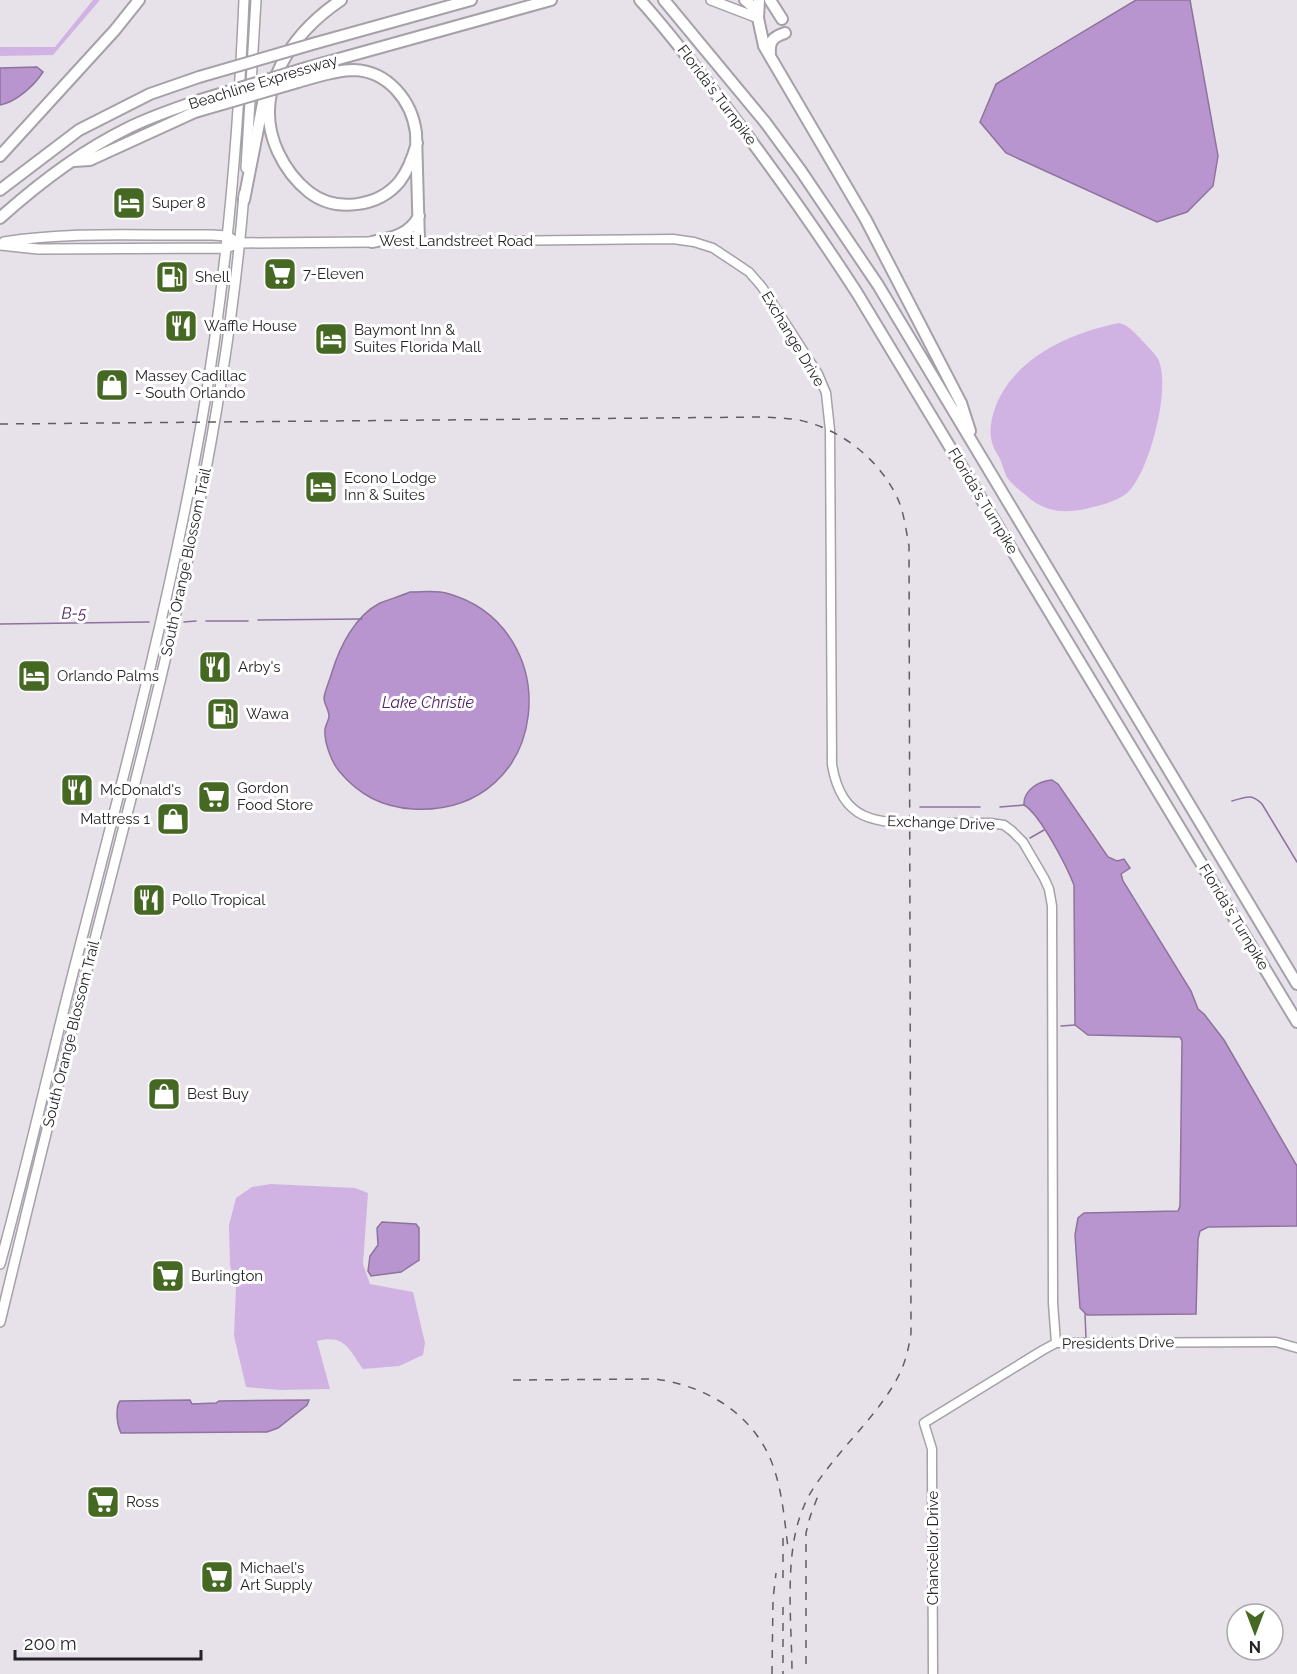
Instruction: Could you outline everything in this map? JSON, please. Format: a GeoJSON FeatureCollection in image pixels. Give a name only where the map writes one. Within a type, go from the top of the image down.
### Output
{"type":"FeatureCollection","features":[{"type":"Feature","properties":{"kind":"highway"},"geometry":{"type":"LineString","coordinates":[[0,156],[121,24],[139,0]]}},
{"type":"Feature","properties":{"kind":"highway"},"geometry":{"type":"LineString","coordinates":[[243,200],[266,90],[276,63],[303,25],[319,12],[341,0]]}},
{"type":"Feature","properties":{"kind":"highway"},"geometry":{"type":"LineString","coordinates":[[341,0],[319,16],[300,35],[286,55],[274,81],[269,104],[270,123],[274,144],[284,164],[296,180],[319,198],[336,203],[359,204],[381,196],[396,185],[411,164],[417,143]]}},
{"type":"Feature","properties":{"kind":"highway","name":"Beachline Expressway"},"geometry":{"type":"LineString","coordinates":[[0,190],[79,130],[150,94],[199,77],[471,0]]}},
{"type":"Feature","properties":{"kind":"highway","name":"Beachline Expressway"},"geometry":{"type":"LineString","coordinates":[[0,218],[27,193],[71,162],[128,128],[306,68],[551,0]]}},
{"type":"Feature","properties":{"kind":"highway","name":"Florida's Turnpike"},"geometry":{"type":"LineString","coordinates":[[640,0],[680,45],[750,137],[857,293],[1297,1022]]}},
{"type":"Feature","properties":{"kind":"highway","name":"Florida's Turnpike"},"geometry":{"type":"LineString","coordinates":[[664,0],[726,73],[806,180],[878,285],[1297,984]]}},
{"type":"Feature","properties":{"kind":"highway"},"geometry":{"type":"LineString","coordinates":[[770,0],[774,10],[782,19]]}},
{"type":"Feature","properties":{"kind":"highway"},"geometry":{"type":"LineString","coordinates":[[752,1],[764,46],[866,220],[961,403],[977,452]]}},
{"type":"Feature","properties":{"kind":"highway"},"geometry":{"type":"LineString","coordinates":[[771,58],[769,45],[772,39],[785,33]]}},
{"type":"Feature","properties":{"kind":"highway"},"geometry":{"type":"LineString","coordinates":[[196,106],[347,70],[377,76],[391,85],[405,101],[414,122],[417,143],[419,242]]}},
{"type":"Feature","properties":{"kind":"highway"},"geometry":{"type":"LineString","coordinates":[[372,242],[396,237],[408,231],[419,216]]}},
{"type":"Feature","properties":{"kind":"main road","name":"South Orange Blossom Trail"},"geometry":{"type":"LineString","coordinates":[[0,1264],[154,651],[191,478],[226,248],[236,140],[244,0]]}},
{"type":"Feature","properties":{"kind":"main road","name":"South Orange Blossom Trail"},"geometry":{"type":"LineString","coordinates":[[0,1322],[164,665],[199,507],[222,370],[239,243],[256,0]]}},
{"type":"Feature","properties":{"kind":"main road"},"geometry":{"type":"LineString","coordinates":[[711,0],[758,18]]}},
{"type":"Feature","properties":{"kind":"main road"},"geometry":{"type":"LineString","coordinates":[[725,0],[739,5],[752,1]]}},
{"type":"Feature","properties":{"kind":"main road"},"geometry":{"type":"LineString","coordinates":[[227,236],[239,243]]}},
{"type":"Feature","properties":{"kind":"main road","name":"West Landstreet Road"},"geometry":{"type":"LineString","coordinates":[[0,244],[29,238],[227,236]]}},
{"type":"Feature","properties":{"kind":"main road","name":"West Landstreet Road"},"geometry":{"type":"LineString","coordinates":[[0,244],[38,249],[226,248],[239,243],[372,242]]}},
{"type":"Feature","properties":{"kind":"main road"},"geometry":{"type":"LineString","coordinates":[[191,478],[195,480],[198,488],[199,507]]}},
{"type":"Feature","properties":{"kind":"street","name":"West Landstreet Road"},"geometry":{"type":"LineString","coordinates":[[372,242],[673,239]]}},
{"type":"Feature","properties":{"kind":"street","name":"Exchange Drive"},"geometry":{"type":"LineString","coordinates":[[673,239],[713,248],[749,272],[762,287],[818,374],[826,393],[830,430],[831,765],[835,781],[844,798],[856,812],[890,823],[1004,825],[1023,842],[1049,889],[1052,906],[1053,1303],[1056,1343]]}},
{"type":"Feature","properties":{"kind":"street","name":"Presidents Drive"},"geometry":{"type":"LineString","coordinates":[[924,1423],[1056,1343],[1276,1342],[1297,1348]]}},
{"type":"Feature","properties":{"kind":"street","name":"Chancellor Drive"},"geometry":{"type":"LineString","coordinates":[[924,1423],[932,1449],[933,1464],[933,1674]]}},
{"type":"Feature","properties":{"kind":"shaded area"},"geometry":{"type":"Polygon","coordinates":[[[93,0],[100,0],[53,55],[0,56],[0,47],[55,47],[93,0]]]}},
{"type":"Feature","properties":{"kind":"shaded area"},"geometry":{"type":"Polygon","coordinates":[[[1119,323],[1131,329],[1152,351],[1158,359],[1162,372],[1156,429],[1143,468],[1127,493],[1112,501],[1071,511],[1058,511],[1045,507],[1026,496],[1006,476],[991,438],[994,411],[1002,393],[1014,377],[1044,351],[1081,334],[1119,323]]]}},
{"type":"Feature","properties":{"kind":"shaded area"},"geometry":{"type":"Polygon","coordinates":[[[271,1184],[355,1188],[368,1193],[363,1264],[370,1284],[413,1292],[425,1343],[423,1355],[399,1366],[363,1369],[345,1344],[334,1339],[326,1339],[317,1341],[330,1389],[280,1390],[246,1387],[234,1336],[236,1288],[230,1265],[229,1225],[236,1198],[252,1187],[271,1184]]]}},
{"type":"Feature","properties":{"kind":"water"},"geometry":{"type":"Polygon","coordinates":[[[1136,0],[1190,0],[1218,156],[1213,186],[1187,212],[1157,222],[1006,153],[980,122],[996,84],[1136,0]]]}},
{"type":"Feature","properties":{"kind":"water"},"geometry":{"type":"Polygon","coordinates":[[[37,67],[43,72],[35,83],[18,97],[0,105],[0,68],[37,67]]]}},
{"type":"Feature","properties":{"kind":"water","name":"Lake Christie"},"geometry":{"type":"Polygon","coordinates":[[[410,592],[446,593],[486,612],[512,642],[527,678],[528,716],[517,752],[495,783],[460,803],[413,809],[391,806],[372,798],[355,787],[339,771],[327,745],[325,729],[329,716],[324,698],[339,652],[356,624],[380,603],[410,592]]]}},
{"type":"Feature","properties":{"kind":"water"},"geometry":{"type":"Polygon","coordinates":[[[1052,780],[1058,784],[1108,857],[1117,861],[1124,859],[1130,868],[1121,874],[1123,881],[1191,991],[1198,1009],[1224,1040],[1297,1166],[1297,1226],[1208,1227],[1200,1231],[1196,1314],[1087,1315],[1080,1308],[1075,1235],[1078,1218],[1084,1213],[1178,1211],[1180,1206],[1182,1041],[1180,1037],[1088,1035],[1075,1025],[1074,885],[1045,830],[1024,805],[1026,795],[1033,787],[1052,780]]]}},
{"type":"Feature","properties":{"kind":"water"},"geometry":{"type":"Polygon","coordinates":[[[382,1222],[416,1224],[419,1228],[419,1260],[401,1272],[371,1276],[368,1271],[370,1256],[378,1245],[377,1228],[382,1222]]]}},
{"type":"Feature","properties":{"kind":"water"},"geometry":{"type":"Polygon","coordinates":[[[190,1400],[192,1404],[219,1401],[309,1400],[307,1405],[278,1428],[267,1432],[121,1433],[118,1426],[117,1408],[120,1401],[190,1400]]]}},
{"type":"Feature","properties":{"kind":"waterway","name":"B-5"},"geometry":{"type":"LineString","coordinates":[[258,620],[362,619]]}},
{"type":"Feature","properties":{"kind":"waterway","name":"B-5"},"geometry":{"type":"LineString","coordinates":[[184,622],[196,621]]}},
{"type":"Feature","properties":{"kind":"waterway","name":"B-5"},"geometry":{"type":"LineString","coordinates":[[206,621],[248,621]]}},
{"type":"Feature","properties":{"kind":"waterway","name":"B-5"},"geometry":{"type":"LineString","coordinates":[[0,624],[149,622]]}},
{"type":"Feature","properties":{"kind":"waterway"},"geometry":{"type":"LineString","coordinates":[[1232,801],[1252,797],[1262,804],[1297,862]]}},
{"type":"Feature","properties":{"kind":"waterway"},"geometry":{"type":"LineString","coordinates":[[1000,807],[1024,805]]}},
{"type":"Feature","properties":{"kind":"waterway"},"geometry":{"type":"LineString","coordinates":[[920,807],[980,807]]}},
{"type":"Feature","properties":{"kind":"waterway"},"geometry":{"type":"LineString","coordinates":[[1030,838],[1044,830]]}},
{"type":"Feature","properties":{"kind":"waterway"},"geometry":{"type":"LineString","coordinates":[[1061,1026],[1075,1025]]}},
{"type":"Feature","properties":{"kind":"waterway"},"geometry":{"type":"LineString","coordinates":[[1085,1314],[1086,1339]]}},
{"type":"Feature","properties":{"kind":"railway"},"geometry":{"type":"LineString","coordinates":[[0,424],[781,418],[810,423],[837,434],[872,461],[890,484],[901,509],[909,546],[911,1333],[904,1363],[893,1385],[877,1409],[816,1484],[806,1500],[797,1525],[790,1588],[792,1674]]}},
{"type":"Feature","properties":{"kind":"railway"},"geometry":{"type":"LineString","coordinates":[[513,1380],[656,1379],[696,1389],[714,1398],[746,1422],[769,1455],[784,1512],[788,1548]]}},
{"type":"Feature","properties":{"kind":"railway"},"geometry":{"type":"LineString","coordinates":[[806,1664],[806,1533],[819,1493]]}},
{"type":"Feature","properties":{"kind":"railway"},"geometry":{"type":"LineString","coordinates":[[783,1538],[783,1586]]}},
{"type":"Feature","properties":{"kind":"railway"},"geometry":{"type":"LineString","coordinates":[[772,1674],[773,1599],[776,1573]]}},
{"type":"Feature","properties":{"kind":"railway"},"geometry":{"type":"LineString","coordinates":[[783,1607],[783,1674]]}},
{"type":"Feature","properties":{"kind":"place","name":"Super 8"},"geometry":{"type":"Point","coordinates":[129,203]}},
{"type":"Feature","properties":{"kind":"place","name":"7-Eleven"},"geometry":{"type":"Point","coordinates":[280,274]}},
{"type":"Feature","properties":{"kind":"place","name":"Shell"},"geometry":{"type":"Point","coordinates":[172,277]}},
{"type":"Feature","properties":{"kind":"place","name":"Waffle House"},"geometry":{"type":"Point","coordinates":[181,326]}},
{"type":"Feature","properties":{"kind":"place","name":"Baymont Inn & Suites Florida Mall"},"geometry":{"type":"Point","coordinates":[331,339]}},
{"type":"Feature","properties":{"kind":"place","name":"Massey Cadillac - South Orlando"},"geometry":{"type":"Point","coordinates":[112,385]}},
{"type":"Feature","properties":{"kind":"place","name":"Econo Lodge Inn & Suites"},"geometry":{"type":"Point","coordinates":[321,487]}},
{"type":"Feature","properties":{"kind":"place","name":"Arby's"},"geometry":{"type":"Point","coordinates":[215,667]}},
{"type":"Feature","properties":{"kind":"place","name":"Orlando Palms"},"geometry":{"type":"Point","coordinates":[34,676]}},
{"type":"Feature","properties":{"kind":"place","name":"Wawa"},"geometry":{"type":"Point","coordinates":[223,714]}},
{"type":"Feature","properties":{"kind":"place","name":"McDonald's"},"geometry":{"type":"Point","coordinates":[77,790]}},
{"type":"Feature","properties":{"kind":"place","name":"Gordon Food Store"},"geometry":{"type":"Point","coordinates":[214,797]}},
{"type":"Feature","properties":{"kind":"place","name":"Mattress 1"},"geometry":{"type":"Point","coordinates":[173,819]}},
{"type":"Feature","properties":{"kind":"place","name":"Pollo Tropical"},"geometry":{"type":"Point","coordinates":[149,900]}},
{"type":"Feature","properties":{"kind":"place","name":"Best Buy"},"geometry":{"type":"Point","coordinates":[164,1094]}},
{"type":"Feature","properties":{"kind":"place","name":"Burlington"},"geometry":{"type":"Point","coordinates":[168,1276]}},
{"type":"Feature","properties":{"kind":"place","name":"Ross"},"geometry":{"type":"Point","coordinates":[103,1502]}},
{"type":"Feature","properties":{"kind":"place","name":"Michael's Art Supply"},"geometry":{"type":"Point","coordinates":[217,1577]}}]}
